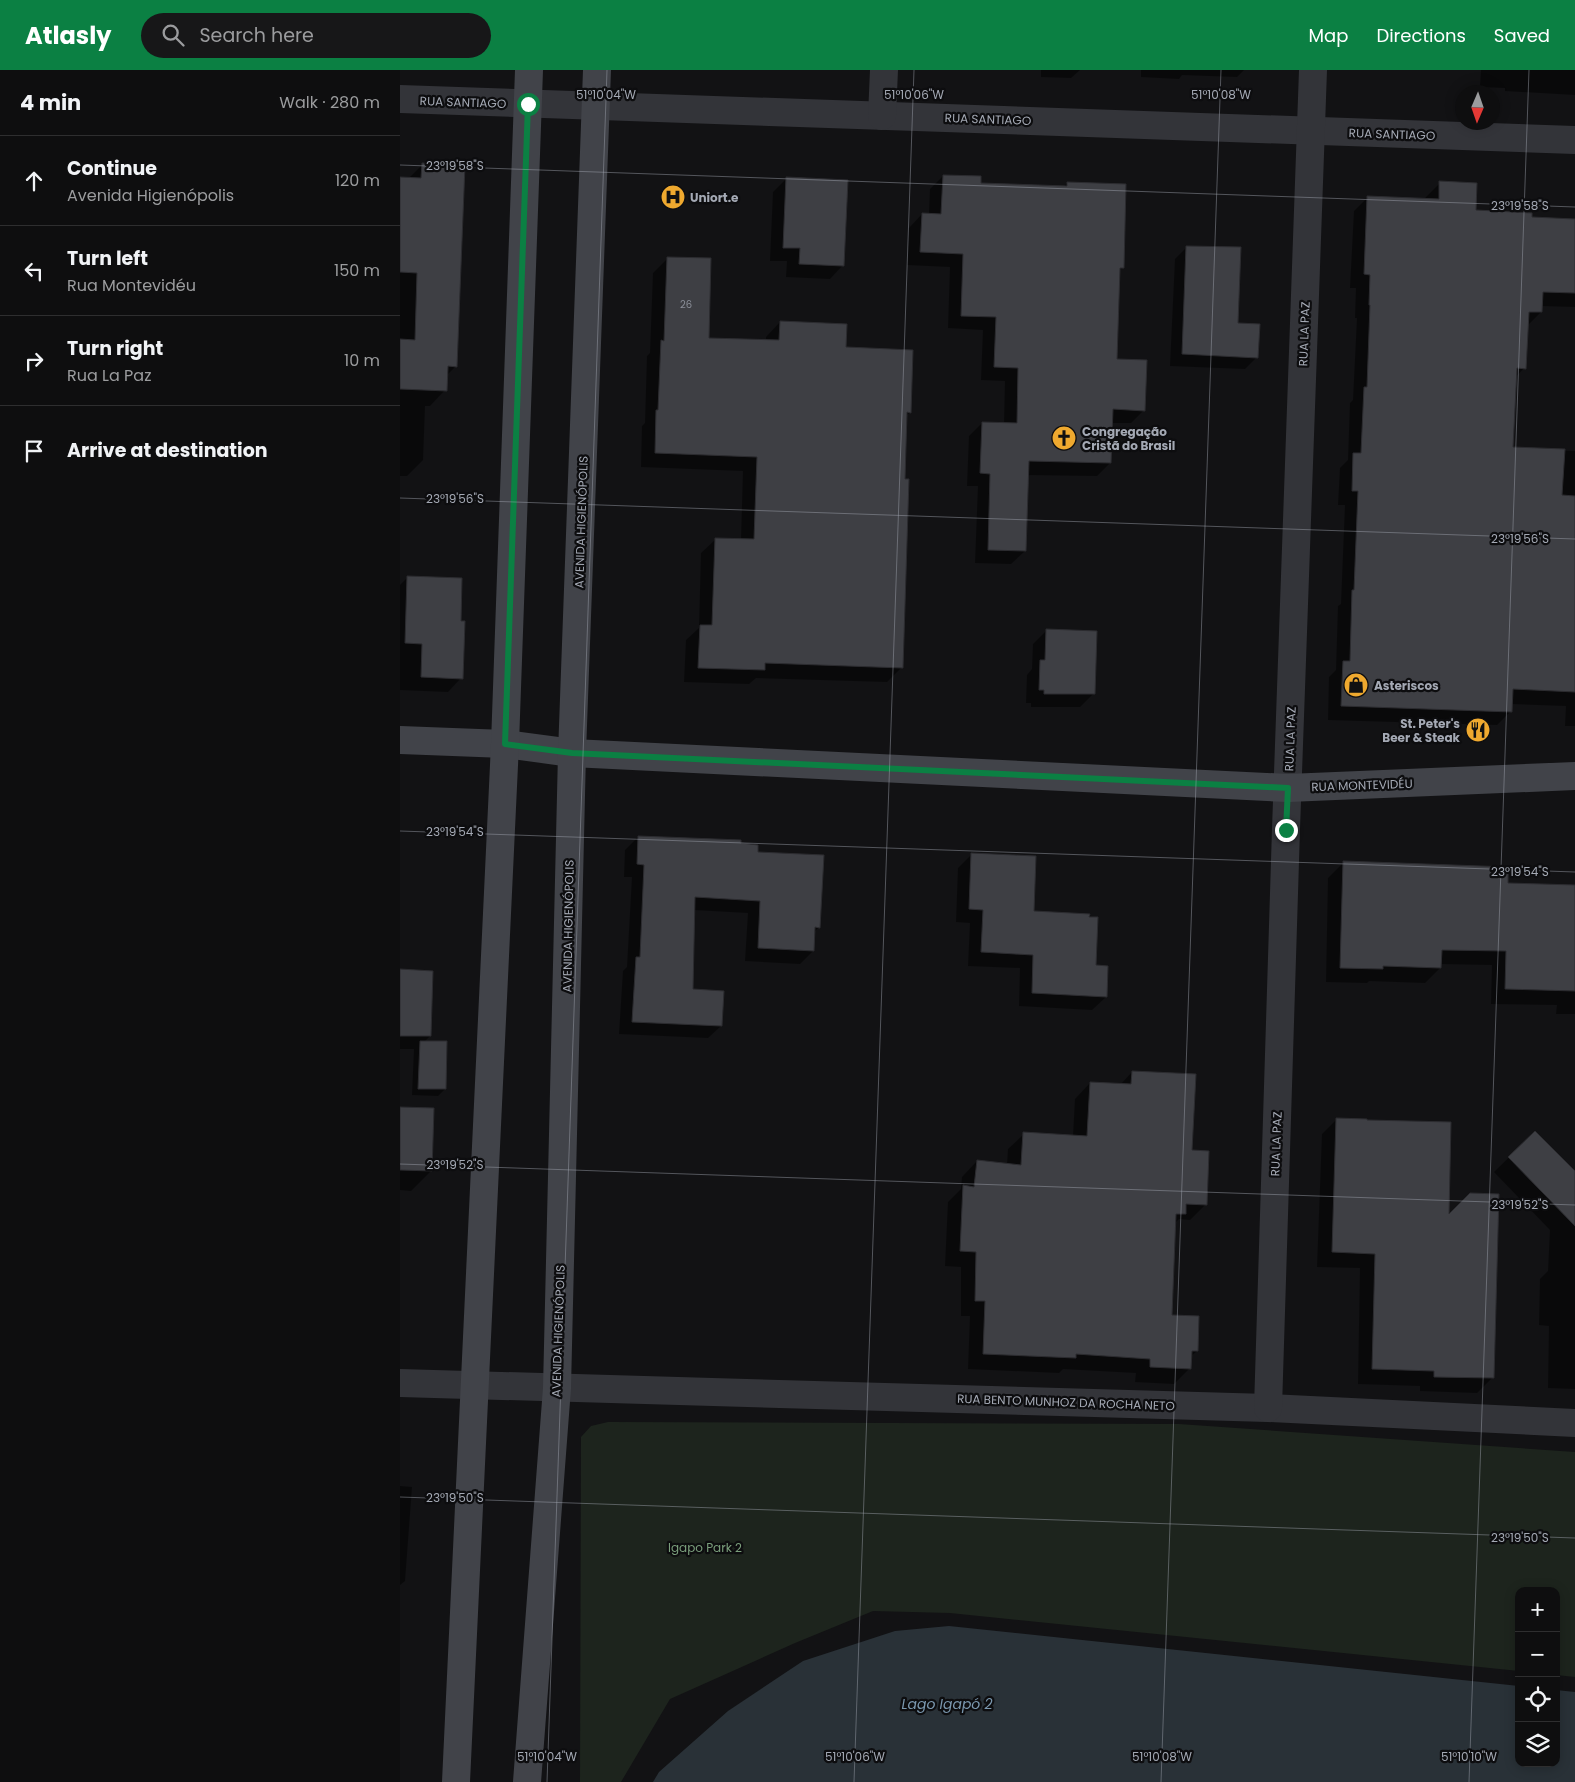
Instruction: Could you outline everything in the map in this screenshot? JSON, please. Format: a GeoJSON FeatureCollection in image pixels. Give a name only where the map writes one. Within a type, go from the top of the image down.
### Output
{"type":"FeatureCollection","features":[{"type":"Feature","properties":{"kind":"main road"},"geometry":{"type":"LineString","coordinates":[[456,1782],[505,744],[529,70]]}},
{"type":"Feature","properties":{"kind":"main road","name":"AVENIDA HIGIENÓPOLIS"},"geometry":{"type":"LineString","coordinates":[[528,1782],[557,1388],[572,753],[597,70]]}},
{"type":"Feature","properties":{"kind":"main road","name":"RUA MONTEVIDÉU"},"geometry":{"type":"LineString","coordinates":[[400,740],[505,744],[572,753],[1288,788],[1575,776]]}},
{"type":"Feature","properties":{"kind":"street"},"geometry":{"type":"LineString","coordinates":[[882,116],[884,70]]}},
{"type":"Feature","properties":{"kind":"street","name":"RUA LA PAZ"},"geometry":{"type":"LineString","coordinates":[[1268,1408],[1313,70]]}},
{"type":"Feature","properties":{"kind":"street","name":"RUA SANTIAGO"},"geometry":{"type":"LineString","coordinates":[[400,100],[1575,140]]}},
{"type":"Feature","properties":{"kind":"street"},"geometry":{"type":"LineString","coordinates":[[400,1383],[474,1385]]}},
{"type":"Feature","properties":{"kind":"street","name":"RUA BENTO MUNHOZ DA ROCHA NETO"},"geometry":{"type":"LineString","coordinates":[[474,1385],[1268,1408],[1575,1423]]}},
{"type":"Feature","properties":{"kind":"green space","name":"Igapo Park 2"},"geometry":{"type":"Polygon","coordinates":[[[608,1422],[1179,1424],[1575,1452],[1575,1677],[1560,1675],[1560,1587],[1515,1587],[1515,1671],[950,1613],[873,1611],[795,1643],[670,1699],[621,1782],[580,1782],[581,1437],[591,1426],[608,1422]]]}},
{"type":"Feature","properties":{"kind":"water","name":"Lago Igapó 2"},"geometry":{"type":"Polygon","coordinates":[[[949,1626],[1515,1686],[1515,1767],[1560,1767],[1560,1690],[1575,1692],[1575,1782],[653,1782],[659,1772],[728,1711],[803,1661],[895,1631],[949,1626]]]}},
{"type":"Feature","properties":{"kind":"building"},"geometry":{"type":"Polygon","coordinates":[[[422,163],[465,165],[457,367],[448,366],[447,391],[400,389],[400,339],[415,340],[417,273],[400,272],[400,177],[421,178],[422,163]]]}},
{"type":"Feature","properties":{"kind":"building"},"geometry":{"type":"Polygon","coordinates":[[[943,175],[981,176],[981,183],[1067,186],[1067,182],[1126,184],[1124,268],[1120,268],[1117,359],[1147,360],[1145,411],[1113,409],[1111,463],[1029,461],[1026,551],[988,550],[990,474],[980,473],[982,422],[1017,423],[1018,368],[994,367],[996,317],[961,316],[963,254],[920,252],[922,213],[941,214],[943,175]]]}},
{"type":"Feature","properties":{"kind":"building"},"geometry":{"type":"Polygon","coordinates":[[[786,177],[848,180],[844,266],[799,264],[800,248],[783,248],[786,177]]]}},
{"type":"Feature","properties":{"kind":"building"},"geometry":{"type":"Polygon","coordinates":[[[1439,181],[1477,183],[1476,210],[1532,213],[1532,217],[1575,219],[1575,293],[1543,292],[1542,312],[1529,312],[1526,369],[1517,368],[1513,447],[1565,449],[1562,495],[1575,496],[1575,692],[1513,689],[1512,712],[1341,706],[1343,661],[1350,661],[1352,590],[1354,590],[1358,491],[1352,491],[1353,453],[1361,453],[1364,387],[1367,387],[1370,275],[1364,274],[1367,196],[1439,199],[1439,181]]]}},
{"type":"Feature","properties":{"kind":"building"},"geometry":{"type":"Polygon","coordinates":[[[1186,246],[1241,247],[1238,323],[1260,324],[1258,358],[1182,354],[1186,246]]]}},
{"type":"Feature","properties":{"kind":"building"},"geometry":{"type":"Polygon","coordinates":[[[667,257],[711,258],[709,338],[779,340],[780,321],[847,324],[846,347],[913,350],[911,413],[907,412],[905,479],[909,479],[903,668],[765,663],[765,670],[698,668],[700,625],[712,625],[715,538],[754,539],[757,457],[655,453],[661,340],[664,341],[667,257]]]}},
{"type":"Feature","properties":{"kind":"building"},"geometry":{"type":"Polygon","coordinates":[[[407,576],[462,578],[461,621],[465,621],[463,679],[421,677],[422,644],[405,643],[407,576]]]}},
{"type":"Feature","properties":{"kind":"building"},"geometry":{"type":"Polygon","coordinates":[[[1046,629],[1097,631],[1095,694],[1044,694],[1044,690],[1039,690],[1040,660],[1045,660],[1046,629]]]}},
{"type":"Feature","properties":{"kind":"building"},"geometry":{"type":"Polygon","coordinates":[[[638,836],[741,840],[741,843],[758,845],[758,852],[824,855],[820,928],[815,927],[814,951],[758,948],[760,901],[695,897],[693,989],[724,991],[722,1026],[632,1022],[636,957],[640,957],[644,865],[637,864],[638,836]]]}},
{"type":"Feature","properties":{"kind":"building"},"geometry":{"type":"Polygon","coordinates":[[[971,853],[1036,856],[1034,911],[1090,914],[1089,917],[1098,917],[1096,965],[1108,966],[1107,997],[1032,993],[1033,955],[981,952],[983,910],[969,909],[971,853]]]}},
{"type":"Feature","properties":{"kind":"building"},"geometry":{"type":"Polygon","coordinates":[[[1343,861],[1508,867],[1508,883],[1575,885],[1575,991],[1505,989],[1506,951],[1442,950],[1441,968],[1383,966],[1383,969],[1340,968],[1343,861]]]}},
{"type":"Feature","properties":{"kind":"building"},"geometry":{"type":"Polygon","coordinates":[[[400,969],[433,971],[431,1036],[400,1036],[400,969]]]}},
{"type":"Feature","properties":{"kind":"building"},"geometry":{"type":"Polygon","coordinates":[[[420,1041],[447,1041],[446,1089],[418,1089],[420,1041]]]}},
{"type":"Feature","properties":{"kind":"building"},"geometry":{"type":"Polygon","coordinates":[[[1132,1071],[1196,1074],[1192,1150],[1209,1151],[1207,1205],[1186,1204],[1186,1214],[1176,1214],[1172,1315],[1199,1316],[1198,1351],[1192,1351],[1191,1369],[1150,1367],[1150,1359],[1076,1354],[1076,1358],[983,1354],[985,1301],[975,1301],[976,1252],[960,1251],[963,1185],[974,1187],[977,1160],[1021,1165],[1023,1132],[1087,1136],[1090,1082],[1131,1084],[1132,1071]]]}},
{"type":"Feature","properties":{"kind":"building"},"geometry":{"type":"Polygon","coordinates":[[[400,1107],[434,1108],[432,1171],[400,1170],[400,1107]]]}},
{"type":"Feature","properties":{"kind":"building"},"geometry":{"type":"Polygon","coordinates":[[[1336,1118],[1451,1122],[1449,1214],[1470,1193],[1499,1194],[1494,1378],[1434,1377],[1434,1371],[1372,1369],[1375,1254],[1332,1252],[1336,1118]]]}},
{"type":"Feature","properties":{"kind":"building"},"geometry":{"type":"Polygon","coordinates":[[[1535,1131],[1575,1171],[1575,1226],[1508,1157],[1535,1131]]]}},
{"type":"Feature","properties":{"kind":"place","name":"Uniort.e"},"geometry":{"type":"Point","coordinates":[673,197]}},
{"type":"Feature","properties":{"kind":"place","name":"Congregação Cristã do Brasil"},"geometry":{"type":"Point","coordinates":[1064,438]}},
{"type":"Feature","properties":{"kind":"place","name":"Asteriscos"},"geometry":{"type":"Point","coordinates":[1356,685]}},
{"type":"Feature","properties":{"kind":"place","name":"St. Peter's Beer & Steak"},"geometry":{"type":"Point","coordinates":[1478,730]}},
{"type":"Feature","properties":{"kind":"route"},"geometry":{"type":"LineString","coordinates":[[528,104],[505,744],[572,753],[1288,788],[1286,830]]}}]}
